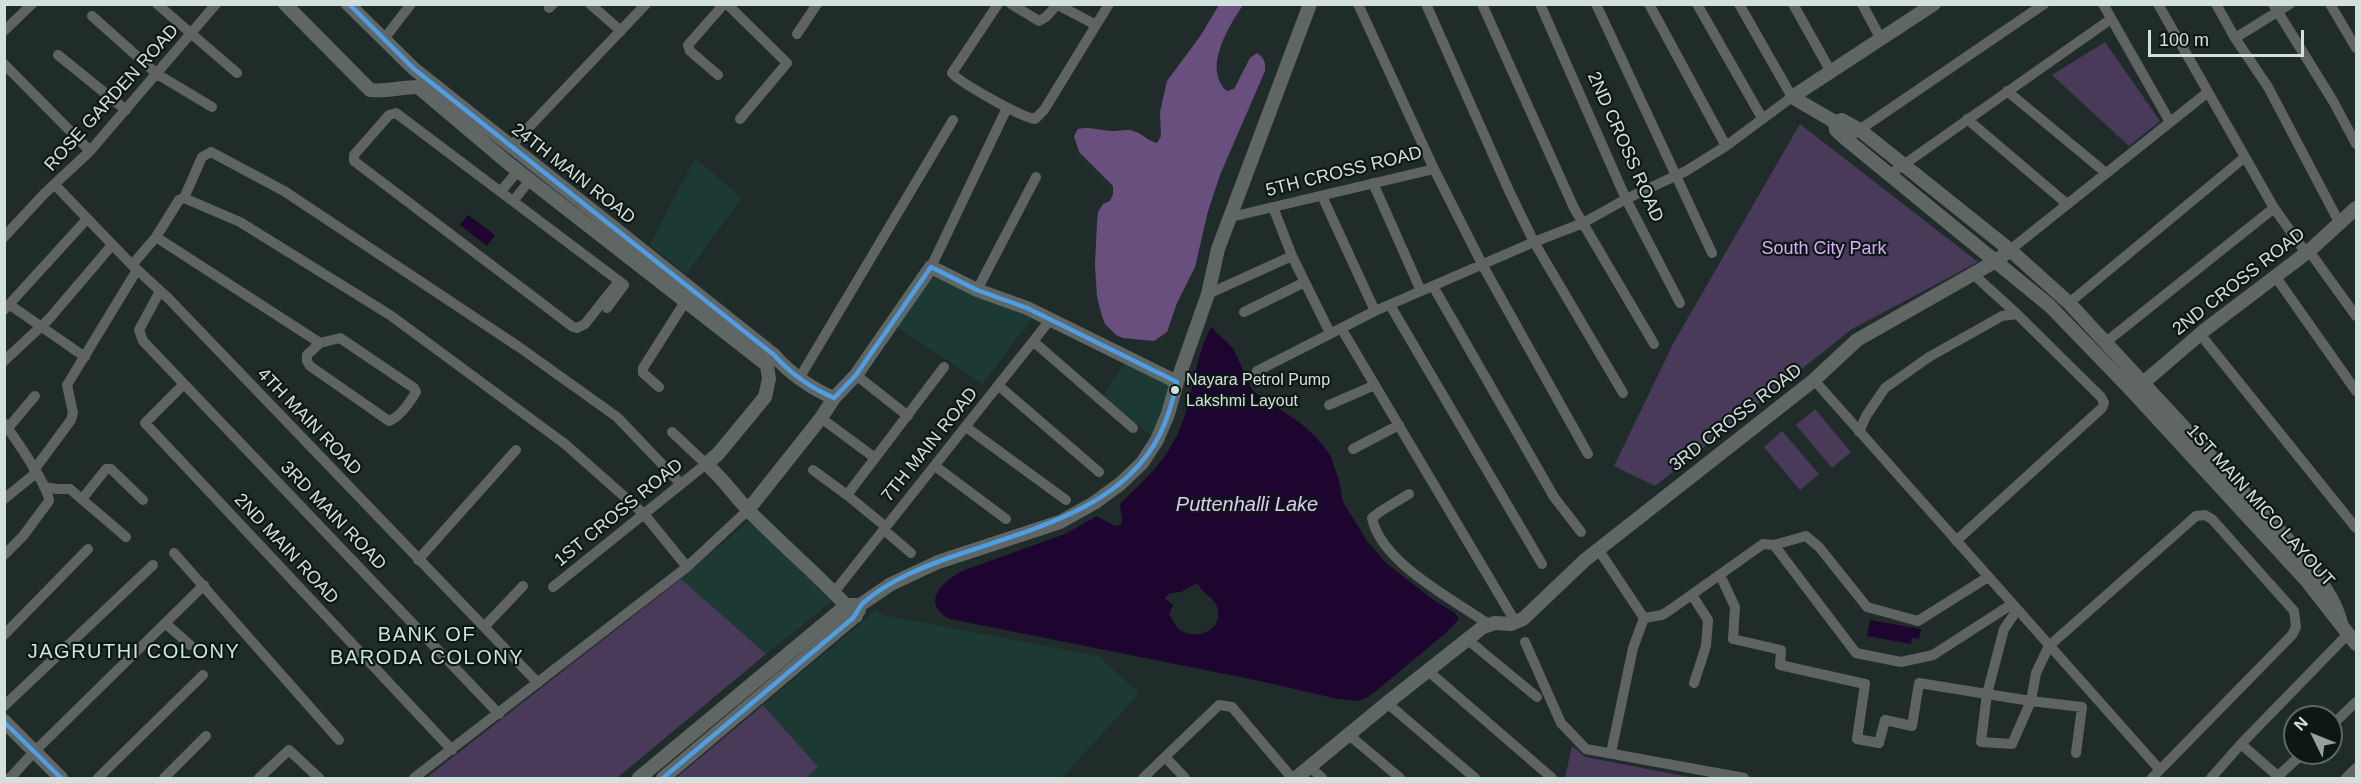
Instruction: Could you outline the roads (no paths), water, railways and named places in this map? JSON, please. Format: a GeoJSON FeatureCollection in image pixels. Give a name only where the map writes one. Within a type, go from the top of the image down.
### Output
{"type":"FeatureCollection","features":[{"type":"Feature","properties":{"kind":"street"},"geometry":{"type":"LineString","coordinates":[[6,26],[32,4]]}},
{"type":"Feature","properties":{"kind":"street"},"geometry":{"type":"LineString","coordinates":[[157,4],[237,73]]}},
{"type":"Feature","properties":{"kind":"street","name":"ROSE GARDEN ROAD"},"geometry":{"type":"LineString","coordinates":[[4,237],[90,151],[216,4]]}},
{"type":"Feature","properties":{"kind":"street","name":"24TH MAIN ROAD"},"geometry":{"type":"LineString","coordinates":[[285,4],[370,90],[384,91],[418,87],[518,171],[685,302],[819,391],[834,398]]}},
{"type":"Feature","properties":{"kind":"street","name":"24TH MAIN ROAD"},"geometry":{"type":"LineString","coordinates":[[348,4],[414,69],[774,361]]}},
{"type":"Feature","properties":{"kind":"street"},"geometry":{"type":"LineString","coordinates":[[384,39],[411,4]]}},
{"type":"Feature","properties":{"kind":"street"},"geometry":{"type":"LineString","coordinates":[[590,4],[621,31]]}},
{"type":"Feature","properties":{"kind":"street"},"geometry":{"type":"LineString","coordinates":[[510,147],[645,4]]}},
{"type":"Feature","properties":{"kind":"street"},"geometry":{"type":"LineString","coordinates":[[718,75],[690,51],[688,45],[726,4],[787,63],[740,119]]}},
{"type":"Feature","properties":{"kind":"street"},"geometry":{"type":"LineString","coordinates":[[797,34],[817,4]]}},
{"type":"Feature","properties":{"kind":"street"},"geometry":{"type":"LineString","coordinates":[[998,4],[952,73],[1007,108],[1029,118],[1035,118],[1044,110],[1109,4]]}},
{"type":"Feature","properties":{"kind":"street"},"geometry":{"type":"LineString","coordinates":[[1011,4],[1039,21],[1046,18],[1056,6],[1060,6],[1096,25]]}},
{"type":"Feature","properties":{"kind":"street"},"geometry":{"type":"LineString","coordinates":[[639,778],[854,609],[891,584],[938,562],[1060,522],[1120,484],[1142,463],[1158,440],[1168,414],[1208,294],[1218,249],[1310,4]]}},
{"type":"Feature","properties":{"kind":"street","name":"5TH CROSS ROAD"},"geometry":{"type":"LineString","coordinates":[[1231,217],[1434,169],[1358,4]]}},
{"type":"Feature","properties":{"kind":"street"},"geometry":{"type":"LineString","coordinates":[[1426,4],[1534,242],[1623,393]]}},
{"type":"Feature","properties":{"kind":"street"},"geometry":{"type":"LineString","coordinates":[[1482,4],[1583,223],[1654,344]]}},
{"type":"Feature","properties":{"kind":"street","name":"2ND CROSS ROAD"},"geometry":{"type":"LineString","coordinates":[[1540,4],[1626,199],[1680,303]]}},
{"type":"Feature","properties":{"kind":"street"},"geometry":{"type":"LineString","coordinates":[[1596,4],[1712,253]]}},
{"type":"Feature","properties":{"kind":"street"},"geometry":{"type":"LineString","coordinates":[[1649,4],[1726,146]]}},
{"type":"Feature","properties":{"kind":"street"},"geometry":{"type":"LineString","coordinates":[[1697,4],[1762,118]]}},
{"type":"Feature","properties":{"kind":"street"},"geometry":{"type":"LineString","coordinates":[[1739,4],[1792,97]]}},
{"type":"Feature","properties":{"kind":"street"},"geometry":{"type":"LineString","coordinates":[[1793,4],[1831,72]]}},
{"type":"Feature","properties":{"kind":"street"},"geometry":{"type":"LineString","coordinates":[[1862,4],[1881,39]]}},
{"type":"Feature","properties":{"kind":"street"},"geometry":{"type":"LineString","coordinates":[[1257,371],[1375,311],[1583,223],[1626,199],[1675,176],[1726,146],[1792,97],[1934,4]]}},
{"type":"Feature","properties":{"kind":"street"},"geometry":{"type":"LineString","coordinates":[[1846,139],[2044,4]]}},
{"type":"Feature","properties":{"kind":"street"},"geometry":{"type":"LineString","coordinates":[[2103,4],[2170,122]]}},
{"type":"Feature","properties":{"kind":"street"},"geometry":{"type":"LineString","coordinates":[[2158,4],[2274,208],[2356,316]]}},
{"type":"Feature","properties":{"kind":"street"},"geometry":{"type":"LineString","coordinates":[[2216,4],[2235,38],[2268,87],[2340,224]]}},
{"type":"Feature","properties":{"kind":"street"},"geometry":{"type":"LineString","coordinates":[[2235,38],[2275,8],[2290,4]]}},
{"type":"Feature","properties":{"kind":"street"},"geometry":{"type":"LineString","coordinates":[[2330,4],[2356,48]]}},
{"type":"Feature","properties":{"kind":"street"},"geometry":{"type":"LineString","coordinates":[[2275,8],[2333,101],[2356,144]]}},
{"type":"Feature","properties":{"kind":"street"},"geometry":{"type":"LineString","coordinates":[[92,16],[158,74],[212,107]]}},
{"type":"Feature","properties":{"kind":"street"},"geometry":{"type":"LineString","coordinates":[[1889,175],[2111,18]]}},
{"type":"Feature","properties":{"kind":"street"},"geometry":{"type":"LineString","coordinates":[[58,55],[126,110]]}},
{"type":"Feature","properties":{"kind":"street"},"geometry":{"type":"LineString","coordinates":[[4,64],[90,151]]}},
{"type":"Feature","properties":{"kind":"street"},"geometry":{"type":"LineString","coordinates":[[2007,91],[2106,173]]}},
{"type":"Feature","properties":{"kind":"street","name":"3RD CROSS ROAD"},"geometry":{"type":"LineString","coordinates":[[1516,623],[1529,615],[1573,570],[1598,549],[1814,380],[1865,334],[1996,261],[2208,92]]}},
{"type":"Feature","properties":{"kind":"street","name":"1ST MAIN MICO LAYOUT"},"geometry":{"type":"LineString","coordinates":[[1792,97],[1835,122],[1842,120],[1860,130],[2010,250],[2069,303],[2106,342],[2137,388]]}},
{"type":"Feature","properties":{"kind":"street"},"geometry":{"type":"LineString","coordinates":[[414,778],[687,567],[748,510],[821,418],[834,398],[856,375],[931,267],[1007,108]]}},
{"type":"Feature","properties":{"kind":"street"},"geometry":{"type":"LineString","coordinates":[[607,308],[624,285],[619,281],[514,200],[396,114],[389,115],[353,158],[354,162],[573,327],[577,328],[585,324],[619,281]]}},
{"type":"Feature","properties":{"kind":"street"},"geometry":{"type":"LineString","coordinates":[[1967,119],[2067,204]]}},
{"type":"Feature","properties":{"kind":"street"},"geometry":{"type":"LineString","coordinates":[[800,378],[953,120]]}},
{"type":"Feature","properties":{"kind":"street","name":"1ST MAIN MICO LAYOUT"},"geometry":{"type":"LineString","coordinates":[[1835,122],[1836,130],[1846,139],[2050,306],[2137,388],[2187,429],[2290,542],[2317,578],[2349,633]]}},
{"type":"Feature","properties":{"kind":"street"},"geometry":{"type":"LineString","coordinates":[[4,499],[35,472],[71,420],[73,413],[66,385],[85,357],[134,268],[179,200],[184,198],[202,158],[211,152],[284,191],[519,347],[617,417],[681,484]]}},
{"type":"Feature","properties":{"kind":"street"},"geometry":{"type":"LineString","coordinates":[[2069,303],[2245,157]]}},
{"type":"Feature","properties":{"kind":"street"},"geometry":{"type":"LineString","coordinates":[[1434,169],[1483,266],[1588,454]]}},
{"type":"Feature","properties":{"kind":"street"},"geometry":{"type":"LineString","coordinates":[[501,191],[518,171]]}},
{"type":"Feature","properties":{"kind":"street"},"geometry":{"type":"LineString","coordinates":[[977,290],[1036,177]]}},
{"type":"Feature","properties":{"kind":"street"},"geometry":{"type":"LineString","coordinates":[[514,200],[530,180]]}},
{"type":"Feature","properties":{"kind":"street"},"geometry":{"type":"LineString","coordinates":[[1373,183],[1421,291]]}},
{"type":"Feature","properties":{"kind":"street","name":"4TH MAIN ROAD"},"geometry":{"type":"LineString","coordinates":[[55,185],[538,683]]}},
{"type":"Feature","properties":{"kind":"street"},"geometry":{"type":"LineString","coordinates":[[1322,195],[1375,311]]}},
{"type":"Feature","properties":{"kind":"street"},"geometry":{"type":"LineString","coordinates":[[184,198],[240,222],[390,315],[565,444],[644,514],[687,567]]}},
{"type":"Feature","properties":{"kind":"street"},"geometry":{"type":"LineString","coordinates":[[1273,207],[1292,256],[1330,333]]}},
{"type":"Feature","properties":{"kind":"street"},"geometry":{"type":"LineString","coordinates":[[2106,342],[2274,208]]}},
{"type":"Feature","properties":{"kind":"street","name":"2ND CROSS ROAD"},"geometry":{"type":"LineString","coordinates":[[2137,388],[2200,334],[2307,252],[2356,208]]}},
{"type":"Feature","properties":{"kind":"street"},"geometry":{"type":"LineString","coordinates":[[85,357],[41,327],[7,308],[87,219]]}},
{"type":"Feature","properties":{"kind":"street"},"geometry":{"type":"LineString","coordinates":[[156,237],[189,256],[320,343],[340,338],[414,388],[416,392],[394,420],[390,421],[310,366],[307,355],[320,343]]}},
{"type":"Feature","properties":{"kind":"street"},"geometry":{"type":"LineString","coordinates":[[4,361],[41,327],[112,245]]}},
{"type":"Feature","properties":{"kind":"street"},"geometry":{"type":"LineString","coordinates":[[1208,294],[1292,256]]}},
{"type":"Feature","properties":{"kind":"street"},"geometry":{"type":"LineString","coordinates":[[931,267],[977,290],[1027,308],[1177,382]]}},
{"type":"Feature","properties":{"kind":"street"},"geometry":{"type":"LineString","coordinates":[[1956,541],[2102,408],[2104,403],[2102,398],[2017,314],[1973,274]]}},
{"type":"Feature","properties":{"kind":"street"},"geometry":{"type":"LineString","coordinates":[[2275,276],[2356,391]]}},
{"type":"Feature","properties":{"kind":"street"},"geometry":{"type":"LineString","coordinates":[[1245,312],[1305,282]]}},
{"type":"Feature","properties":{"kind":"street"},"geometry":{"type":"LineString","coordinates":[[1433,286],[1554,497],[1581,532]]}},
{"type":"Feature","properties":{"kind":"street","name":"3RD MAIN ROAD"},"geometry":{"type":"LineString","coordinates":[[160,291],[139,330],[143,341],[499,714]]}},
{"type":"Feature","properties":{"kind":"street"},"geometry":{"type":"LineString","coordinates":[[659,387],[643,373],[643,368],[685,302]]}},
{"type":"Feature","properties":{"kind":"street"},"geometry":{"type":"LineString","coordinates":[[1390,305],[1542,564]]}},
{"type":"Feature","properties":{"kind":"street"},"geometry":{"type":"LineString","coordinates":[[1859,432],[1866,416],[1885,388],[1929,357],[2002,316],[2017,314]]}},
{"type":"Feature","properties":{"kind":"street","name":"7TH MAIN ROAD"},"geometry":{"type":"LineString","coordinates":[[835,591],[1050,320]]}},
{"type":"Feature","properties":{"kind":"street"},"geometry":{"type":"LineString","coordinates":[[1341,328],[1516,623],[1488,624],[1406,567],[1383,544],[1372,518],[1409,494]]}},
{"type":"Feature","properties":{"kind":"street"},"geometry":{"type":"LineString","coordinates":[[2200,334],[2356,528]]}},
{"type":"Feature","properties":{"kind":"street"},"geometry":{"type":"LineString","coordinates":[[1034,342],[1133,428]]}},
{"type":"Feature","properties":{"kind":"street"},"geometry":{"type":"LineString","coordinates":[[706,464],[718,454],[765,397],[774,361]]}},
{"type":"Feature","properties":{"kind":"street"},"geometry":{"type":"LineString","coordinates":[[847,495],[944,367]]}},
{"type":"Feature","properties":{"kind":"street"},"geometry":{"type":"LineString","coordinates":[[856,375],[908,416]]}},
{"type":"Feature","properties":{"kind":"street"},"geometry":{"type":"LineString","coordinates":[[1814,380],[2049,646],[2156,774],[2292,635],[2296,627],[2294,611],[2212,519],[2196,516],[2049,646],[2036,673],[2031,701],[2012,744],[1981,742],[1987,694],[2004,629],[2014,607]]}},
{"type":"Feature","properties":{"kind":"street","name":"2ND MAIN ROAD"},"geometry":{"type":"LineString","coordinates":[[184,384],[145,423],[452,750]]}},
{"type":"Feature","properties":{"kind":"street"},"geometry":{"type":"LineString","coordinates":[[1329,405],[1375,385]]}},
{"type":"Feature","properties":{"kind":"street"},"geometry":{"type":"LineString","coordinates":[[999,386],[1099,472]]}},
{"type":"Feature","properties":{"kind":"street"},"geometry":{"type":"LineString","coordinates":[[4,555],[50,501],[35,472],[7,430],[35,396]]}},
{"type":"Feature","properties":{"kind":"street"},"geometry":{"type":"LineString","coordinates":[[821,418],[875,458]]}},
{"type":"Feature","properties":{"kind":"street"},"geometry":{"type":"LineString","coordinates":[[1353,448],[1399,425]]}},
{"type":"Feature","properties":{"kind":"street"},"geometry":{"type":"LineString","coordinates":[[966,428],[1066,500]]}},
{"type":"Feature","properties":{"kind":"street"},"geometry":{"type":"LineString","coordinates":[[672,432],[720,476],[748,510],[854,609]]}},
{"type":"Feature","properties":{"kind":"street"},"geometry":{"type":"LineString","coordinates":[[418,560],[516,450]]}},
{"type":"Feature","properties":{"kind":"street","name":"1ST CROSS ROAD"},"geometry":{"type":"LineString","coordinates":[[553,587],[706,464]]}},
{"type":"Feature","properties":{"kind":"street"},"geometry":{"type":"LineString","coordinates":[[935,466],[1006,519]]}},
{"type":"Feature","properties":{"kind":"street"},"geometry":{"type":"LineString","coordinates":[[82,499],[106,469],[111,469],[143,500]]}},
{"type":"Feature","properties":{"kind":"street"},"geometry":{"type":"LineString","coordinates":[[813,470],[847,495],[885,528],[910,554]]}},
{"type":"Feature","properties":{"kind":"street"},"geometry":{"type":"LineString","coordinates":[[44,487],[70,489],[126,537]]}},
{"type":"Feature","properties":{"kind":"street"},"geometry":{"type":"LineString","coordinates":[[1644,618],[1662,615],[1763,544],[1774,545],[1806,536],[1818,547],[1868,607],[1918,621],[1988,577]]}},
{"type":"Feature","properties":{"kind":"street"},"geometry":{"type":"LineString","coordinates":[[1774,545],[1856,653],[1901,662],[1933,655],[2014,607]]}},
{"type":"Feature","properties":{"kind":"street"},"geometry":{"type":"LineString","coordinates":[[4,635],[88,549]]}},
{"type":"Feature","properties":{"kind":"street"},"geometry":{"type":"LineString","coordinates":[[1598,549],[1644,618]]}},
{"type":"Feature","properties":{"kind":"street"},"geometry":{"type":"LineString","coordinates":[[174,553],[339,740]]}},
{"type":"Feature","properties":{"kind":"street"},"geometry":{"type":"LineString","coordinates":[[4,706],[153,565]]}},
{"type":"Feature","properties":{"kind":"street"},"geometry":{"type":"LineString","coordinates":[[1720,575],[1735,607],[1732,639],[1781,650],[1780,665],[1865,684],[1857,738],[1880,743],[1885,720],[1912,726],[1919,683],[2082,707],[2076,753]]}},
{"type":"Feature","properties":{"kind":"street"},"geometry":{"type":"LineString","coordinates":[[10,778],[204,585]]}},
{"type":"Feature","properties":{"kind":"street"},"geometry":{"type":"LineString","coordinates":[[484,627],[522,586]]}},
{"type":"Feature","properties":{"kind":"street"},"geometry":{"type":"LineString","coordinates":[[1692,595],[1708,620],[1706,646],[1694,683]]}},
{"type":"Feature","properties":{"kind":"street"},"geometry":{"type":"LineString","coordinates":[[663,778],[854,609]]}},
{"type":"Feature","properties":{"kind":"street"},"geometry":{"type":"LineString","coordinates":[[1611,753],[1633,648],[1644,618]]}},
{"type":"Feature","properties":{"kind":"street"},"geometry":{"type":"LineString","coordinates":[[165,623],[190,645]]}},
{"type":"Feature","properties":{"kind":"street"},"geometry":{"type":"LineString","coordinates":[[1143,778],[1219,705],[1225,704],[1232,707],[1294,778],[1427,670],[1488,624]]}},
{"type":"Feature","properties":{"kind":"street"},"geometry":{"type":"LineString","coordinates":[[2211,778],[2349,633]]}},
{"type":"Feature","properties":{"kind":"street"},"geometry":{"type":"LineString","coordinates":[[1468,640],[1537,697]]}},
{"type":"Feature","properties":{"kind":"street"},"geometry":{"type":"LineString","coordinates":[[1525,642],[1561,723],[1586,749],[1744,778]]}},
{"type":"Feature","properties":{"kind":"street"},"geometry":{"type":"LineString","coordinates":[[1427,670],[1552,778]]}},
{"type":"Feature","properties":{"kind":"street"},"geometry":{"type":"LineString","coordinates":[[98,778],[202,675]]}},
{"type":"Feature","properties":{"kind":"street"},"geometry":{"type":"LineString","coordinates":[[2343,714],[2356,702]]}},
{"type":"Feature","properties":{"kind":"street"},"geometry":{"type":"LineString","coordinates":[[1387,703],[1475,778]]}},
{"type":"Feature","properties":{"kind":"street"},"geometry":{"type":"LineString","coordinates":[[4,721],[59,778]]}},
{"type":"Feature","properties":{"kind":"street"},"geometry":{"type":"LineString","coordinates":[[1349,735],[1400,778]]}},
{"type":"Feature","properties":{"kind":"street"},"geometry":{"type":"LineString","coordinates":[[164,778],[206,736]]}},
{"type":"Feature","properties":{"kind":"street"},"geometry":{"type":"LineString","coordinates":[[2241,744],[2278,778],[2291,765]]}},
{"type":"Feature","properties":{"kind":"street"},"geometry":{"type":"LineString","coordinates":[[259,778],[289,750],[319,778]]}},
{"type":"Feature","properties":{"kind":"street"},"geometry":{"type":"LineString","coordinates":[[1165,757],[1185,778]]}},
{"type":"Feature","properties":{"kind":"street"},"geometry":{"type":"LineString","coordinates":[[1310,767],[1322,778]]}},
{"type":"Feature","properties":{"kind":"street"},"geometry":{"type":"LineString","coordinates":[[2346,778],[2356,768]]}},
{"type":"Feature","properties":{"kind":"water"},"geometry":{"type":"Polygon","coordinates":[[[468,215],[495,235],[487,246],[460,225],[468,215]]]}},
{"type":"Feature","properties":{"kind":"water","name":"Puttenhalli Lake"},"geometry":{"type":"Polygon","coordinates":[[[1211,327],[1233,348],[1252,390],[1299,422],[1316,437],[1330,455],[1338,477],[1343,502],[1367,541],[1387,564],[1435,601],[1455,613],[1459,619],[1448,631],[1382,686],[1359,701],[1338,699],[1260,681],[950,619],[936,606],[937,593],[947,581],[962,571],[1065,534],[1097,516],[1115,526],[1121,524],[1120,504],[1163,459],[1181,427],[1211,327]],[[1195,584],[1181,592],[1170,593],[1165,598],[1173,605],[1169,614],[1174,623],[1186,633],[1206,632],[1212,629],[1218,618],[1215,603],[1199,585],[1195,584]]]}},
{"type":"Feature","properties":{"kind":"water"},"geometry":{"type":"Polygon","coordinates":[[[1870,620],[1921,629],[1919,639],[1912,638],[1911,644],[1867,636],[1870,620]]]}},
{"type":"Feature","properties":{"kind":"place","name":"Nayara Petrol Pump Lakshmi Layout"},"geometry":{"type":"Point","coordinates":[1175,390]}},
{"type":"Feature","properties":{"kind":"district","name":"BANK OF BARODA COLONY"},"geometry":{"type":"Point","coordinates":[427,646]}},
{"type":"Feature","properties":{"kind":"district","name":"JAGRUTHI COLONY"},"geometry":{"type":"Point","coordinates":[134,652]}},
{"type":"Feature","properties":{"kind":"park label","name":"South City Park"},"geometry":{"type":"Point","coordinates":[1824,249]}}]}
